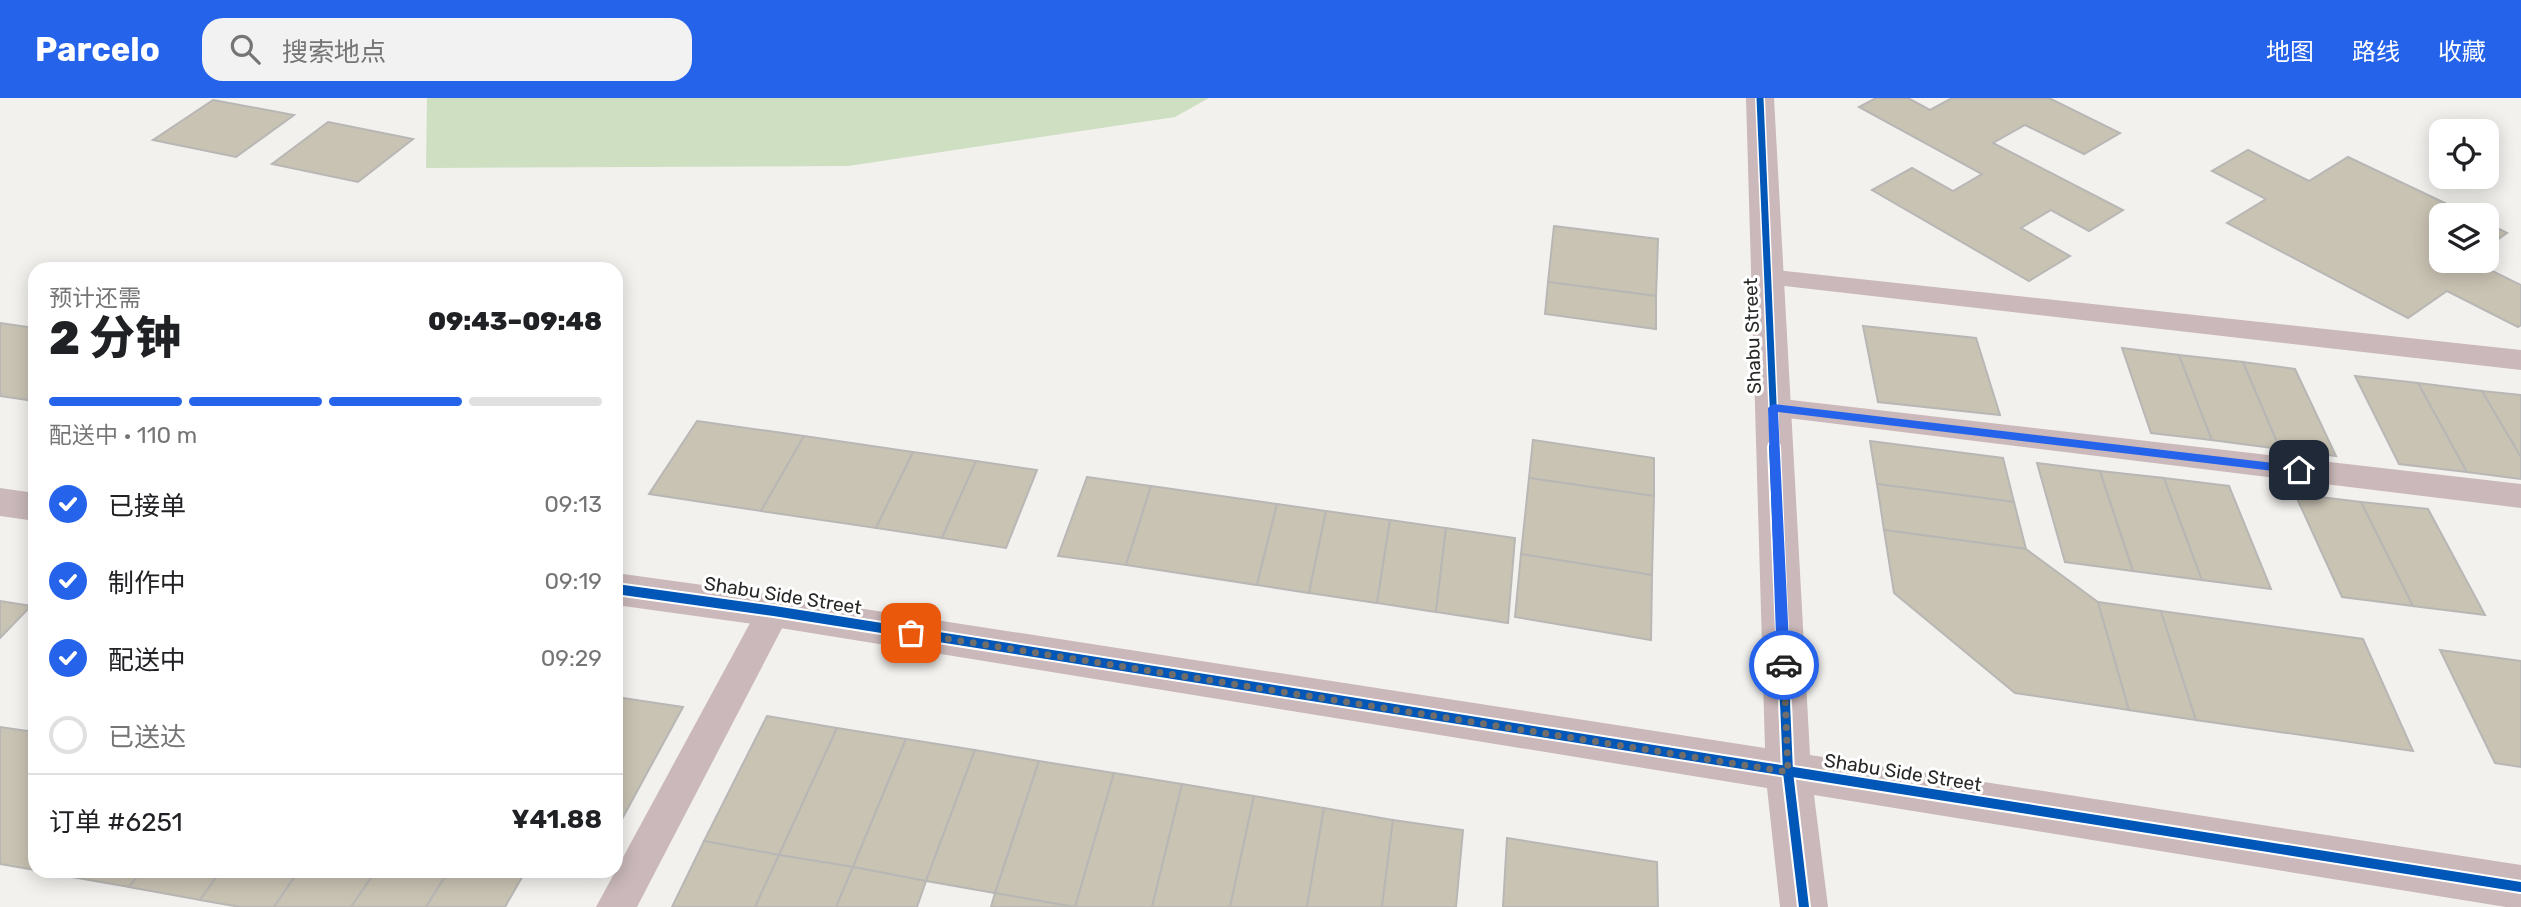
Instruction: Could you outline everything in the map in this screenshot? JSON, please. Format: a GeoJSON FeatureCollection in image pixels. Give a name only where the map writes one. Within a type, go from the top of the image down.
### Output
{"type":"FeatureCollection","features":[{"type":"Feature","properties":{"kind":"street","name":"Shabu Street"},"geometry":{"type":"LineString","coordinates":[[1760,98],[1788,772],[1804,907]]}},
{"type":"Feature","properties":{"kind":"street"},"geometry":{"type":"LineString","coordinates":[[0,502],[28,506]]}},
{"type":"Feature","properties":{"kind":"street","name":"Shabu Side Street"},"geometry":{"type":"LineString","coordinates":[[623,590],[774,611],[2521,887]]}},
{"type":"Feature","properties":{"kind":"lane"},"geometry":{"type":"LineString","coordinates":[[1768,277],[2521,360]]}},
{"type":"Feature","properties":{"kind":"lane"},"geometry":{"type":"LineString","coordinates":[[1773,408],[2521,496]]}},
{"type":"Feature","properties":{"kind":"lane"},"geometry":{"type":"LineString","coordinates":[[616,907],[774,611]]}},
{"type":"Feature","properties":{"kind":"green space"},"geometry":{"type":"Polygon","coordinates":[[[427,98],[1209,98],[1175,117],[848,166],[426,168],[427,98]]]}},
{"type":"Feature","properties":{"kind":"building"},"geometry":{"type":"Polygon","coordinates":[[[1876,98],[1908,98],[1930,110],[1952,98],[2049,98],[2120,133],[2084,154],[2025,125],[1993,143],[2123,210],[2089,231],[2051,210],[2021,228],[2070,256],[2029,281],[1872,190],[1912,168],[1953,191],[1982,174],[1859,107],[1876,98]]]}},
{"type":"Feature","properties":{"kind":"building"},"geometry":{"type":"Polygon","coordinates":[[[213,100],[294,115],[236,157],[153,140],[213,100]]]}},
{"type":"Feature","properties":{"kind":"building"},"geometry":{"type":"Polygon","coordinates":[[[328,122],[413,139],[358,182],[272,164],[328,122]]]}},
{"type":"Feature","properties":{"kind":"building"},"geometry":{"type":"Polygon","coordinates":[[[2248,150],[2309,181],[2348,157],[2445,203],[2429,203],[2429,273],[2496,273],[2521,285],[2521,325],[2518,327],[2447,291],[2408,318],[2227,223],[2266,199],[2212,171],[2248,150]]]}},
{"type":"Feature","properties":{"kind":"building"},"geometry":{"type":"Polygon","coordinates":[[[1554,226],[1658,239],[1656,296],[1548,282],[1554,226]]]}},
{"type":"Feature","properties":{"kind":"building"},"geometry":{"type":"Polygon","coordinates":[[[2499,229],[2507,233],[2499,239],[2499,229]]]}},
{"type":"Feature","properties":{"kind":"building"},"geometry":{"type":"Polygon","coordinates":[[[1548,282],[1656,296],[1656,329],[1545,314],[1548,282]]]}},
{"type":"Feature","properties":{"kind":"building"},"geometry":{"type":"Polygon","coordinates":[[[0,323],[28,327],[28,400],[0,396],[0,323]]]}},
{"type":"Feature","properties":{"kind":"building"},"geometry":{"type":"Polygon","coordinates":[[[1863,326],[1976,338],[2000,415],[1878,402],[1863,326]]]}},
{"type":"Feature","properties":{"kind":"building"},"geometry":{"type":"Polygon","coordinates":[[[2122,348],[2179,355],[2212,440],[2151,433],[2122,348]]]}},
{"type":"Feature","properties":{"kind":"building"},"geometry":{"type":"Polygon","coordinates":[[[2179,355],[2243,362],[2280,449],[2212,440],[2179,355]]]}},
{"type":"Feature","properties":{"kind":"building"},"geometry":{"type":"Polygon","coordinates":[[[2243,362],[2295,369],[2336,456],[2280,449],[2243,362]]]}},
{"type":"Feature","properties":{"kind":"building"},"geometry":{"type":"Polygon","coordinates":[[[2355,376],[2418,383],[2467,472],[2399,464],[2355,376]]]}},
{"type":"Feature","properties":{"kind":"building"},"geometry":{"type":"Polygon","coordinates":[[[2418,383],[2482,391],[2521,457],[2521,479],[2467,472],[2418,383]]]}},
{"type":"Feature","properties":{"kind":"building"},"geometry":{"type":"Polygon","coordinates":[[[2482,391],[2521,395],[2521,457],[2482,391]]]}},
{"type":"Feature","properties":{"kind":"building"},"geometry":{"type":"Polygon","coordinates":[[[697,421],[804,436],[761,511],[649,494],[697,421]]]}},
{"type":"Feature","properties":{"kind":"building"},"geometry":{"type":"Polygon","coordinates":[[[804,436],[913,452],[876,528],[761,511],[804,436]]]}},
{"type":"Feature","properties":{"kind":"building"},"geometry":{"type":"Polygon","coordinates":[[[1533,440],[1654,458],[1654,496],[1529,478],[1533,440]]]}},
{"type":"Feature","properties":{"kind":"building"},"geometry":{"type":"Polygon","coordinates":[[[1870,441],[2003,458],[2014,502],[1877,484],[1870,441]]]}},
{"type":"Feature","properties":{"kind":"building"},"geometry":{"type":"Polygon","coordinates":[[[913,452],[976,461],[942,538],[876,528],[913,452]]]}},
{"type":"Feature","properties":{"kind":"building"},"geometry":{"type":"Polygon","coordinates":[[[976,461],[1037,470],[1006,548],[942,538],[976,461]]]}},
{"type":"Feature","properties":{"kind":"building"},"geometry":{"type":"Polygon","coordinates":[[[2037,463],[2100,471],[2133,571],[2065,562],[2037,463]]]}},
{"type":"Feature","properties":{"kind":"building"},"geometry":{"type":"Polygon","coordinates":[[[2100,471],[2164,478],[2202,580],[2133,571],[2100,471]]]}},
{"type":"Feature","properties":{"kind":"building"},"geometry":{"type":"Polygon","coordinates":[[[1087,477],[1151,486],[1126,565],[1058,556],[1087,477]]]}},
{"type":"Feature","properties":{"kind":"building"},"geometry":{"type":"Polygon","coordinates":[[[1529,478],[1654,496],[1652,575],[1521,554],[1529,478]]]}},
{"type":"Feature","properties":{"kind":"building"},"geometry":{"type":"Polygon","coordinates":[[[2164,478],[2229,486],[2271,589],[2202,580],[2164,478]]]}},
{"type":"Feature","properties":{"kind":"building"},"geometry":{"type":"Polygon","coordinates":[[[1877,484],[2014,502],[2026,549],[1884,530],[1877,484]]]}},
{"type":"Feature","properties":{"kind":"building"},"geometry":{"type":"Polygon","coordinates":[[[1151,486],[1277,504],[1257,585],[1126,565],[1151,486]]]}},
{"type":"Feature","properties":{"kind":"building"},"geometry":{"type":"Polygon","coordinates":[[[2295,494],[2361,502],[2413,606],[2342,597],[2295,494]]]}},
{"type":"Feature","properties":{"kind":"building"},"geometry":{"type":"Polygon","coordinates":[[[2361,502],[2428,509],[2485,615],[2413,606],[2361,502]]]}},
{"type":"Feature","properties":{"kind":"building"},"geometry":{"type":"Polygon","coordinates":[[[1277,504],[1326,511],[1309,593],[1257,585],[1277,504]]]}},
{"type":"Feature","properties":{"kind":"building"},"geometry":{"type":"Polygon","coordinates":[[[1326,511],[1390,520],[1377,603],[1309,593],[1326,511]]]}},
{"type":"Feature","properties":{"kind":"building"},"geometry":{"type":"Polygon","coordinates":[[[1390,520],[1446,528],[1436,612],[1377,603],[1390,520]]]}},
{"type":"Feature","properties":{"kind":"building"},"geometry":{"type":"Polygon","coordinates":[[[1446,528],[1515,538],[1508,623],[1436,612],[1446,528]]]}},
{"type":"Feature","properties":{"kind":"building"},"geometry":{"type":"Polygon","coordinates":[[[1884,530],[2026,549],[2098,602],[2129,710],[2015,693],[1894,593],[1884,530]]]}},
{"type":"Feature","properties":{"kind":"building"},"geometry":{"type":"Polygon","coordinates":[[[1521,554],[1652,575],[1651,640],[1515,617],[1521,554]]]}},
{"type":"Feature","properties":{"kind":"building"},"geometry":{"type":"Polygon","coordinates":[[[0,601],[28,606],[28,609],[0,638],[0,601]]]}},
{"type":"Feature","properties":{"kind":"building"},"geometry":{"type":"Polygon","coordinates":[[[2098,602],[2161,611],[2196,720],[2129,710],[2098,602]]]}},
{"type":"Feature","properties":{"kind":"building"},"geometry":{"type":"Polygon","coordinates":[[[2161,611],[2363,639],[2413,751],[2196,720],[2161,611]]]}},
{"type":"Feature","properties":{"kind":"building"},"geometry":{"type":"Polygon","coordinates":[[[2440,650],[2521,661],[2521,767],[2495,763],[2440,650]]]}},
{"type":"Feature","properties":{"kind":"building"},"geometry":{"type":"Polygon","coordinates":[[[623,698],[683,707],[623,817],[623,698]]]}},
{"type":"Feature","properties":{"kind":"building"},"geometry":{"type":"Polygon","coordinates":[[[767,716],[837,728],[779,855],[704,841],[767,716]]]}},
{"type":"Feature","properties":{"kind":"building"},"geometry":{"type":"Polygon","coordinates":[[[0,727],[28,731],[28,869],[0,864],[0,727]]]}},
{"type":"Feature","properties":{"kind":"building"},"geometry":{"type":"Polygon","coordinates":[[[837,728],[906,739],[853,867],[779,855],[837,728]]]}},
{"type":"Feature","properties":{"kind":"building"},"geometry":{"type":"Polygon","coordinates":[[[906,739],[975,750],[926,881],[853,867],[906,739]]]}},
{"type":"Feature","properties":{"kind":"building"},"geometry":{"type":"Polygon","coordinates":[[[975,750],[1039,761],[995,893],[926,881],[975,750]]]}},
{"type":"Feature","properties":{"kind":"building"},"geometry":{"type":"Polygon","coordinates":[[[1039,761],[1114,773],[1075,907],[995,893],[1039,761]]]}},
{"type":"Feature","properties":{"kind":"building"},"geometry":{"type":"Polygon","coordinates":[[[1114,773],[1182,784],[1152,907],[1075,907],[1114,773]]]}},
{"type":"Feature","properties":{"kind":"building"},"geometry":{"type":"Polygon","coordinates":[[[1182,784],[1254,796],[1230,907],[1152,907],[1182,784]]]}},
{"type":"Feature","properties":{"kind":"building"},"geometry":{"type":"Polygon","coordinates":[[[1254,796],[1324,808],[1307,907],[1230,907],[1254,796]]]}},
{"type":"Feature","properties":{"kind":"building"},"geometry":{"type":"Polygon","coordinates":[[[1324,808],[1393,820],[1382,907],[1307,907],[1324,808]]]}},
{"type":"Feature","properties":{"kind":"building"},"geometry":{"type":"Polygon","coordinates":[[[1393,820],[1463,830],[1456,907],[1382,907],[1393,820]]]}},
{"type":"Feature","properties":{"kind":"building"},"geometry":{"type":"Polygon","coordinates":[[[1507,838],[1657,862],[1658,907],[1503,907],[1507,838]]]}},
{"type":"Feature","properties":{"kind":"building"},"geometry":{"type":"Polygon","coordinates":[[[704,841],[779,855],[755,907],[672,907],[704,841]]]}},
{"type":"Feature","properties":{"kind":"building"},"geometry":{"type":"Polygon","coordinates":[[[779,855],[853,867],[836,907],[755,907],[779,855]]]}},
{"type":"Feature","properties":{"kind":"building"},"geometry":{"type":"Polygon","coordinates":[[[853,867],[926,881],[917,907],[836,907],[853,867]]]}},
{"type":"Feature","properties":{"kind":"building"},"geometry":{"type":"Polygon","coordinates":[[[77,878],[136,878],[129,887],[77,878]]]}},
{"type":"Feature","properties":{"kind":"building"},"geometry":{"type":"Polygon","coordinates":[[[136,878],[216,878],[200,900],[129,887],[136,878]]]}},
{"type":"Feature","properties":{"kind":"building"},"geometry":{"type":"Polygon","coordinates":[[[216,878],[294,878],[274,907],[240,907],[200,900],[216,878]]]}},
{"type":"Feature","properties":{"kind":"building"},"geometry":{"type":"Polygon","coordinates":[[[294,878],[371,878],[351,907],[274,907],[294,878]]]}},
{"type":"Feature","properties":{"kind":"building"},"geometry":{"type":"Polygon","coordinates":[[[371,878],[444,878],[426,907],[351,907],[371,878]]]}},
{"type":"Feature","properties":{"kind":"building"},"geometry":{"type":"Polygon","coordinates":[[[444,878],[522,878],[505,907],[426,907],[444,878]]]}},
{"type":"Feature","properties":{"kind":"building"},"geometry":{"type":"Polygon","coordinates":[[[995,893],[1074,907],[991,907],[995,893]]]}},
{"type":"Feature","properties":{"kind":"cycle path"},"geometry":{"type":"LineString","coordinates":[[1760,98],[1788,772],[1804,907]]}},
{"type":"Feature","properties":{"kind":"cycle path"},"geometry":{"type":"LineString","coordinates":[[623,590],[774,611],[2521,887]]}},
{"type":"Feature","properties":{"kind":"way so far"},"geometry":{"type":"LineString","coordinates":[[911,633],[1788,772],[1784,665]]}},
{"type":"Feature","properties":{"kind":"route"},"geometry":{"type":"LineString","coordinates":[[1784,665],[1773,408],[2299,470]]}}]}
